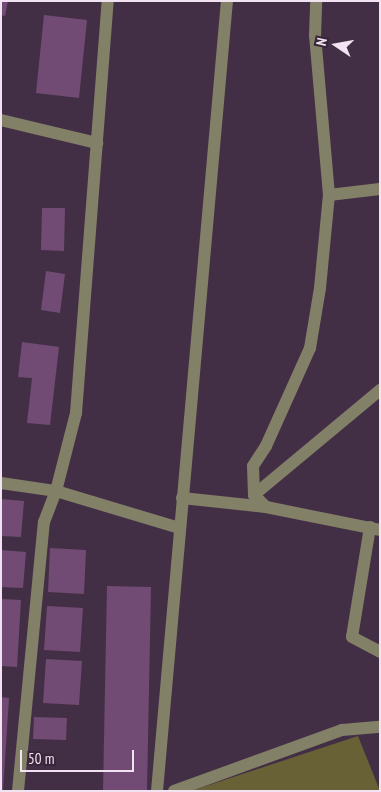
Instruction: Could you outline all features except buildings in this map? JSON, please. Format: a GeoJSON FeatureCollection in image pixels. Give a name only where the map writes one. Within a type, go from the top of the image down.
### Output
{"type":"FeatureCollection","features":[{"type":"Feature","properties":{"kind":"street"},"geometry":{"type":"LineString","coordinates":[[18,791],[44,522],[56,491],[76,413],[108,1]]}},
{"type":"Feature","properties":{"kind":"street"},"geometry":{"type":"LineString","coordinates":[[157,791],[227,1]]}},
{"type":"Feature","properties":{"kind":"street"},"geometry":{"type":"LineString","coordinates":[[266,507],[254,495],[253,466],[266,446],[310,348],[320,288],[329,196],[315,36],[316,1]]}},
{"type":"Feature","properties":{"kind":"street"},"geometry":{"type":"LineString","coordinates":[[1,120],[97,143]]}},
{"type":"Feature","properties":{"kind":"street"},"geometry":{"type":"LineString","coordinates":[[329,196],[380,189]]}},
{"type":"Feature","properties":{"kind":"street"},"geometry":{"type":"LineString","coordinates":[[254,495],[380,390]]}},
{"type":"Feature","properties":{"kind":"street"},"geometry":{"type":"LineString","coordinates":[[1,483],[56,491],[179,528]]}},
{"type":"Feature","properties":{"kind":"street"},"geometry":{"type":"LineString","coordinates":[[182,498],[266,507],[375,529],[352,637],[380,652]]}},
{"type":"Feature","properties":{"kind":"street"},"geometry":{"type":"LineString","coordinates":[[174,791],[342,730],[380,727]]}},
{"type":"Feature","properties":{"kind":"shaded area"},"geometry":{"type":"Polygon","coordinates":[[[358,736],[380,791],[191,791],[358,736]]]}}]}
